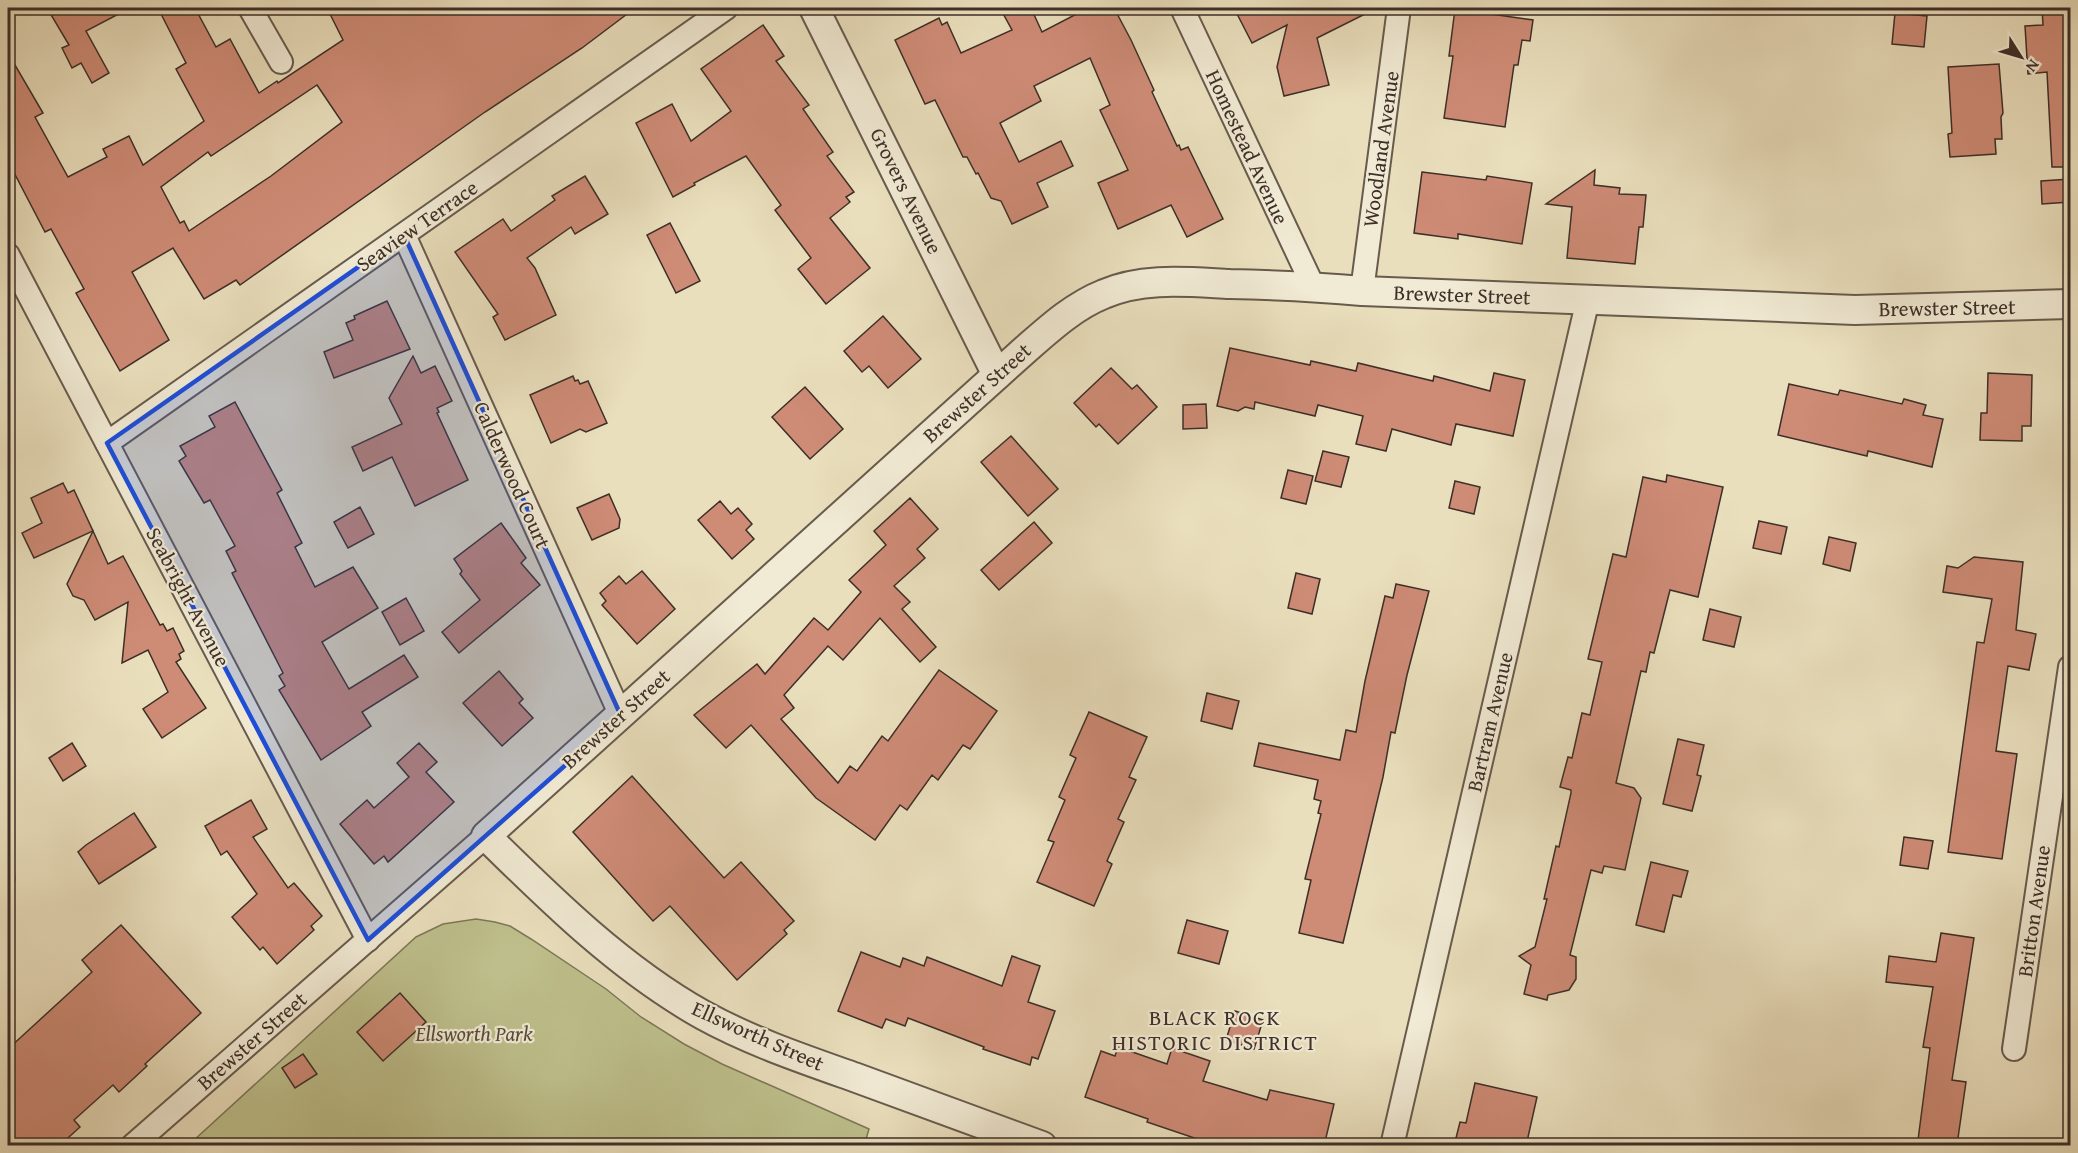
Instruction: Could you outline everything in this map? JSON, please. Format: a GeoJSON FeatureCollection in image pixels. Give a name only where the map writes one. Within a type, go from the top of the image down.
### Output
{"type":"FeatureCollection","features":[{"type":"Feature","properties":{"kind":"street"},"geometry":{"type":"LineString","coordinates":[[250,8],[280,62]]}},
{"type":"Feature","properties":{"kind":"street","name":"Seaview Terrace"},"geometry":{"type":"LineString","coordinates":[[107,443],[726,8]]}},
{"type":"Feature","properties":{"kind":"street","name":"Grovers Avenue"},"geometry":{"type":"LineString","coordinates":[[814,8],[997,375]]}},
{"type":"Feature","properties":{"kind":"street","name":"Homestead Avenue"},"geometry":{"type":"LineString","coordinates":[[1182,8],[1313,286]]}},
{"type":"Feature","properties":{"kind":"street","name":"Woodland Avenue"},"geometry":{"type":"LineString","coordinates":[[1362,291],[1399,8]]}},
{"type":"Feature","properties":{"kind":"street","name":"Calderwood Court"},"geometry":{"type":"LineString","coordinates":[[404,235],[621,716]]}},
{"type":"Feature","properties":{"kind":"street","name":"Seabright Avenue"},"geometry":{"type":"LineString","coordinates":[[8,255],[368,940]]}},
{"type":"Feature","properties":{"kind":"street","name":"Brewster Street"},"geometry":{"type":"LineString","coordinates":[[132,1146],[621,716],[1050,328],[1083,303],[1121,287],[1141,283],[1179,282],[1855,310],[2070,304]]}},
{"type":"Feature","properties":{"kind":"street","name":"Bartram Avenue"},"geometry":{"type":"LineString","coordinates":[[1392,1146],[1587,299]]}},
{"type":"Feature","properties":{"kind":"street","name":"Britton Avenue"},"geometry":{"type":"LineString","coordinates":[[2014,1048],[2070,667]]}},
{"type":"Feature","properties":{"kind":"street","name":"Ellsworth Street"},"geometry":{"type":"LineString","coordinates":[[486,836],[539,888],[601,942],[654,983],[703,1015],[801,1058],[1042,1146]]}},
{"type":"Feature","properties":{"kind":"highlighted area"},"geometry":{"type":"Polygon","coordinates":[[[404,235],[621,716],[368,940],[107,443],[404,235]]]}},
{"type":"Feature","properties":{"kind":"green space","name":"Ellsworth Park"},"geometry":{"type":"Polygon","coordinates":[[[476,919],[510,926],[684,1044],[722,1064],[869,1129],[864,1146],[194,1146],[193,1141],[416,937],[443,924],[476,919]]]}},
{"type":"Feature","properties":{"kind":"water"},"geometry":{"type":"Polygon","coordinates":[[[8,818],[15,880],[8,901],[8,818]]]}},
{"type":"Feature","properties":{"kind":"building"},"geometry":{"type":"Polygon","coordinates":[[[47,8],[130,8],[86,31],[109,73],[92,83],[81,63],[72,68],[62,48],[69,45],[47,8]]]}},
{"type":"Feature","properties":{"kind":"building"},"geometry":{"type":"Polygon","coordinates":[[[158,8],[195,8],[216,47],[230,39],[259,93],[343,40],[327,8],[635,8],[582,48],[485,112],[240,285],[236,280],[204,299],[173,248],[132,272],[169,340],[120,371],[76,293],[84,289],[51,229],[45,232],[8,161],[8,53],[43,113],[35,117],[68,177],[107,157],[103,149],[129,136],[143,165],[204,121],[176,69],[186,63],[158,8]],[[317,85],[211,156],[208,152],[161,187],[180,223],[184,221],[189,231],[271,176],[342,122],[317,85]]]}},
{"type":"Feature","properties":{"kind":"building"},"geometry":{"type":"Polygon","coordinates":[[[1000,8],[1031,8],[1042,32],[1088,8],[1114,8],[1154,90],[1152,92],[1177,146],[1179,145],[1181,150],[1188,147],[1223,219],[1187,237],[1171,205],[1118,229],[1098,183],[1128,170],[1100,110],[1110,105],[1090,58],[1034,86],[1041,101],[1000,123],[1019,162],[1061,141],[1073,166],[1037,183],[1048,207],[1012,224],[1001,201],[991,198],[978,173],[976,174],[967,157],[963,157],[935,100],[925,104],[895,40],[939,18],[942,25],[947,22],[961,53],[1012,30],[1000,8]]]}},
{"type":"Feature","properties":{"kind":"building"},"geometry":{"type":"Polygon","coordinates":[[[1234,8],[1377,8],[1317,38],[1329,85],[1284,96],[1277,67],[1287,25],[1252,43],[1234,8]]]}},
{"type":"Feature","properties":{"kind":"building"},"geometry":{"type":"Polygon","coordinates":[[[2042,8],[2070,8],[2070,167],[2052,167],[2047,72],[2028,74],[2025,26],[2043,25],[2042,8]]]}},
{"type":"Feature","properties":{"kind":"building"},"geometry":{"type":"Polygon","coordinates":[[[1455,9],[1533,20],[1530,41],[1522,40],[1518,65],[1514,65],[1505,127],[1444,118],[1453,56],[1449,56],[1455,9]]]}},
{"type":"Feature","properties":{"kind":"building"},"geometry":{"type":"Polygon","coordinates":[[[1895,13],[1927,16],[1924,47],[1892,44],[1895,13]]]}},
{"type":"Feature","properties":{"kind":"building"},"geometry":{"type":"Polygon","coordinates":[[[763,25],[784,56],[776,61],[809,105],[803,109],[833,152],[827,156],[854,192],[846,197],[850,202],[830,218],[870,268],[826,304],[798,269],[811,258],[775,210],[781,205],[746,156],[694,183],[695,185],[673,197],[636,123],[672,104],[691,141],[731,111],[701,69],[763,25]]]}},
{"type":"Feature","properties":{"kind":"building"},"geometry":{"type":"Polygon","coordinates":[[[1999,64],[2003,113],[2001,117],[2002,139],[1995,139],[1996,154],[1950,157],[1948,134],[1952,133],[1948,67],[1999,64]]]}},
{"type":"Feature","properties":{"kind":"building"},"geometry":{"type":"Polygon","coordinates":[[[1595,170],[1594,185],[1620,188],[1619,194],[1646,195],[1643,227],[1639,227],[1635,264],[1567,258],[1572,207],[1546,204],[1595,170]]]}},
{"type":"Feature","properties":{"kind":"building"},"geometry":{"type":"Polygon","coordinates":[[[1422,172],[1486,180],[1487,176],[1532,183],[1522,244],[1458,234],[1458,239],[1414,233],[1422,172]]]}},
{"type":"Feature","properties":{"kind":"building"},"geometry":{"type":"Polygon","coordinates":[[[585,176],[608,214],[575,234],[571,227],[527,258],[535,268],[556,315],[505,340],[493,317],[498,314],[455,252],[503,219],[511,231],[555,200],[552,196],[585,176]]]}},
{"type":"Feature","properties":{"kind":"building"},"geometry":{"type":"Polygon","coordinates":[[[2070,179],[2070,202],[2042,204],[2041,181],[2070,179]]]}},
{"type":"Feature","properties":{"kind":"building"},"geometry":{"type":"Polygon","coordinates":[[[670,223],[700,281],[676,293],[647,235],[670,223]]]}},
{"type":"Feature","properties":{"kind":"building"},"geometry":{"type":"Polygon","coordinates":[[[387,301],[410,349],[334,378],[324,352],[353,340],[346,323],[355,319],[354,316],[387,301]]]}},
{"type":"Feature","properties":{"kind":"building"},"geometry":{"type":"Polygon","coordinates":[[[883,316],[921,359],[888,388],[869,366],[862,372],[844,351],[883,316]]]}},
{"type":"Feature","properties":{"kind":"building"},"geometry":{"type":"Polygon","coordinates":[[[1230,348],[1310,365],[1311,361],[1356,371],[1358,363],[1433,381],[1434,376],[1490,391],[1494,373],[1525,380],[1513,436],[1456,424],[1451,445],[1392,429],[1386,451],[1356,444],[1363,416],[1318,405],[1315,416],[1255,402],[1254,409],[1245,407],[1238,411],[1217,406],[1230,348]]]}},
{"type":"Feature","properties":{"kind":"building"},"geometry":{"type":"Polygon","coordinates":[[[413,356],[421,373],[435,366],[452,401],[437,408],[439,412],[437,413],[468,480],[415,506],[392,457],[363,471],[352,447],[402,424],[389,398],[413,356]]]}},
{"type":"Feature","properties":{"kind":"building"},"geometry":{"type":"Polygon","coordinates":[[[1111,368],[1132,389],[1137,385],[1157,407],[1118,444],[1099,424],[1096,427],[1074,403],[1111,368]]]}},
{"type":"Feature","properties":{"kind":"building"},"geometry":{"type":"Polygon","coordinates":[[[1988,373],[2032,375],[2031,426],[2022,426],[2022,441],[1980,440],[1981,413],[1987,413],[1988,373]]]}},
{"type":"Feature","properties":{"kind":"building"},"geometry":{"type":"Polygon","coordinates":[[[573,376],[580,384],[588,381],[607,423],[586,432],[580,429],[551,443],[530,395],[573,376]]]}},
{"type":"Feature","properties":{"kind":"building"},"geometry":{"type":"Polygon","coordinates":[[[1789,384],[1838,395],[1840,390],[1902,404],[1904,399],[1926,405],[1923,415],[1943,419],[1932,467],[1868,451],[1867,456],[1778,435],[1789,384]]]}},
{"type":"Feature","properties":{"kind":"building"},"geometry":{"type":"Polygon","coordinates":[[[805,387],[843,429],[810,459],[772,417],[805,387]]]}},
{"type":"Feature","properties":{"kind":"building"},"geometry":{"type":"Polygon","coordinates":[[[235,402],[282,490],[277,493],[302,543],[295,547],[315,587],[353,567],[378,608],[322,642],[349,689],[404,655],[418,677],[362,712],[371,726],[321,760],[279,690],[285,686],[279,676],[283,673],[232,573],[236,571],[226,551],[235,546],[210,500],[204,503],[179,461],[186,456],[180,446],[215,427],[209,416],[235,402]]]}},
{"type":"Feature","properties":{"kind":"building"},"geometry":{"type":"Polygon","coordinates":[[[1206,404],[1207,428],[1183,429],[1183,405],[1206,404]]]}},
{"type":"Feature","properties":{"kind":"building"},"geometry":{"type":"Polygon","coordinates":[[[1011,436],[1058,489],[1028,516],[981,462],[1011,436]]]}},
{"type":"Feature","properties":{"kind":"building"},"geometry":{"type":"Polygon","coordinates":[[[1323,451],[1349,457],[1341,487],[1315,481],[1323,451]]]}},
{"type":"Feature","properties":{"kind":"building"},"geometry":{"type":"Polygon","coordinates":[[[1288,470],[1313,476],[1306,504],[1281,498],[1288,470]]]}},
{"type":"Feature","properties":{"kind":"building"},"geometry":{"type":"Polygon","coordinates":[[[1667,475],[1723,487],[1698,597],[1670,590],[1654,653],[1650,652],[1646,672],[1641,671],[1616,783],[1634,788],[1641,798],[1625,870],[1604,866],[1602,873],[1591,870],[1570,955],[1576,957],[1576,979],[1569,990],[1548,995],[1547,1000],[1524,994],[1531,965],[1519,956],[1535,947],[1547,899],[1544,899],[1571,793],[1571,790],[1560,787],[1568,757],[1572,758],[1582,713],[1590,715],[1602,662],[1588,659],[1613,554],[1626,557],[1643,477],[1666,482],[1667,475]]]}},
{"type":"Feature","properties":{"kind":"building"},"geometry":{"type":"Polygon","coordinates":[[[1455,481],[1480,487],[1474,514],[1449,508],[1455,481]]]}},
{"type":"Feature","properties":{"kind":"building"},"geometry":{"type":"Polygon","coordinates":[[[63,483],[68,493],[74,490],[93,531],[34,558],[22,533],[42,523],[31,498],[63,483]]]}},
{"type":"Feature","properties":{"kind":"building"},"geometry":{"type":"Polygon","coordinates":[[[609,494],[620,519],[619,528],[592,540],[577,508],[609,494]]]}},
{"type":"Feature","properties":{"kind":"building"},"geometry":{"type":"Polygon","coordinates":[[[910,498],[938,529],[917,549],[925,558],[894,586],[910,602],[902,609],[936,647],[920,662],[880,618],[843,660],[828,646],[784,695],[794,708],[781,719],[838,783],[850,766],[857,771],[882,736],[888,741],[939,670],[997,711],[970,749],[963,745],[938,780],[932,775],[907,810],[900,805],[875,840],[816,798],[751,725],[726,748],[694,715],[757,664],[765,674],[814,618],[828,630],[861,592],[849,580],[886,545],[874,531],[910,498]]]}},
{"type":"Feature","properties":{"kind":"building"},"geometry":{"type":"Polygon","coordinates":[[[720,501],[731,514],[738,508],[752,524],[746,530],[754,539],[732,559],[698,520],[720,501]]]}},
{"type":"Feature","properties":{"kind":"building"},"geometry":{"type":"Polygon","coordinates":[[[360,507],[374,534],[348,548],[334,522],[360,507]]]}},
{"type":"Feature","properties":{"kind":"building"},"geometry":{"type":"Polygon","coordinates":[[[1759,521],[1787,527],[1781,554],[1753,548],[1759,521]]]}},
{"type":"Feature","properties":{"kind":"building"},"geometry":{"type":"Polygon","coordinates":[[[1034,522],[1052,543],[999,590],[981,570],[1034,522]]]}},
{"type":"Feature","properties":{"kind":"building"},"geometry":{"type":"Polygon","coordinates":[[[501,523],[526,558],[521,563],[540,585],[459,653],[442,632],[480,600],[460,574],[462,571],[454,559],[501,523]]]}},
{"type":"Feature","properties":{"kind":"building"},"geometry":{"type":"Polygon","coordinates":[[[93,531],[108,564],[123,556],[160,625],[163,624],[167,631],[173,628],[184,651],[179,654],[181,659],[176,662],[206,708],[162,738],[143,709],[168,692],[148,650],[122,663],[128,602],[95,620],[84,600],[73,596],[67,584],[93,531]]]}},
{"type":"Feature","properties":{"kind":"building"},"geometry":{"type":"Polygon","coordinates":[[[1829,537],[1856,543],[1850,571],[1823,564],[1829,537]]]}},
{"type":"Feature","properties":{"kind":"building"},"geometry":{"type":"Polygon","coordinates":[[[1974,557],[2023,562],[2016,630],[2036,634],[2029,670],[2008,666],[1996,751],[2017,754],[2002,859],[1948,852],[1977,642],[1984,643],[1992,599],[1943,592],[1947,566],[1958,568],[1974,557]]]}},
{"type":"Feature","properties":{"kind":"building"},"geometry":{"type":"Polygon","coordinates":[[[642,571],[675,609],[637,644],[602,605],[606,601],[600,593],[619,576],[626,584],[642,571]]]}},
{"type":"Feature","properties":{"kind":"building"},"geometry":{"type":"Polygon","coordinates":[[[1296,573],[1320,579],[1312,614],[1288,608],[1296,573]]]}},
{"type":"Feature","properties":{"kind":"building"},"geometry":{"type":"Polygon","coordinates":[[[1396,584],[1429,591],[1407,675],[1395,733],[1391,732],[1383,777],[1343,943],[1299,933],[1311,880],[1305,879],[1321,814],[1318,813],[1321,801],[1314,799],[1318,780],[1254,766],[1259,743],[1340,760],[1346,730],[1356,732],[1365,681],[1385,596],[1393,598],[1396,584]]]}},
{"type":"Feature","properties":{"kind":"building"},"geometry":{"type":"Polygon","coordinates":[[[406,598],[424,631],[400,645],[382,612],[406,598]]]}},
{"type":"Feature","properties":{"kind":"building"},"geometry":{"type":"Polygon","coordinates":[[[1710,609],[1741,617],[1734,647],[1703,640],[1710,609]]]}},
{"type":"Feature","properties":{"kind":"building"},"geometry":{"type":"Polygon","coordinates":[[[499,671],[523,699],[519,703],[533,718],[502,746],[463,703],[499,671]]]}},
{"type":"Feature","properties":{"kind":"building"},"geometry":{"type":"Polygon","coordinates":[[[1207,693],[1239,701],[1232,729],[1201,721],[1207,693]]]}},
{"type":"Feature","properties":{"kind":"building"},"geometry":{"type":"Polygon","coordinates":[[[1089,712],[1147,737],[1129,777],[1136,780],[1118,819],[1124,822],[1107,861],[1112,864],[1094,906],[1037,882],[1054,842],[1048,840],[1065,800],[1059,797],[1076,758],[1070,755],[1089,712]]]}},
{"type":"Feature","properties":{"kind":"building"},"geometry":{"type":"Polygon","coordinates":[[[1678,739],[1704,745],[1697,775],[1701,776],[1692,811],[1663,804],[1678,739]]]}},
{"type":"Feature","properties":{"kind":"building"},"geometry":{"type":"Polygon","coordinates":[[[72,743],[86,766],[63,781],[49,758],[72,743]]]}},
{"type":"Feature","properties":{"kind":"building"},"geometry":{"type":"Polygon","coordinates":[[[419,743],[437,762],[426,772],[454,802],[388,862],[384,856],[374,864],[340,824],[367,800],[374,808],[409,777],[397,763],[419,743]]]}},
{"type":"Feature","properties":{"kind":"building"},"geometry":{"type":"Polygon","coordinates":[[[632,776],[724,878],[741,862],[794,921],[784,930],[787,934],[737,980],[670,906],[653,921],[573,832],[632,776]]]}},
{"type":"Feature","properties":{"kind":"building"},"geometry":{"type":"Polygon","coordinates":[[[251,800],[267,829],[253,837],[288,888],[294,883],[322,916],[311,926],[314,930],[277,964],[263,947],[260,950],[232,917],[257,894],[227,851],[221,855],[205,826],[251,800]]]}},
{"type":"Feature","properties":{"kind":"building"},"geometry":{"type":"Polygon","coordinates":[[[134,813],[156,847],[99,884],[78,852],[134,813]]]}},
{"type":"Feature","properties":{"kind":"building"},"geometry":{"type":"Polygon","coordinates":[[[1904,837],[1933,841],[1928,869],[1900,865],[1904,837]]]}},
{"type":"Feature","properties":{"kind":"building"},"geometry":{"type":"Polygon","coordinates":[[[1651,862],[1688,871],[1681,897],[1673,895],[1664,932],[1636,925],[1651,862]]]}},
{"type":"Feature","properties":{"kind":"building"},"geometry":{"type":"Polygon","coordinates":[[[1187,920],[1228,931],[1219,964],[1178,953],[1187,920]]]}},
{"type":"Feature","properties":{"kind":"building"},"geometry":{"type":"Polygon","coordinates":[[[121,925],[201,1013],[145,1064],[147,1066],[119,1092],[113,1085],[74,1120],[80,1127],[59,1146],[8,1146],[8,1049],[92,972],[82,960],[121,925]]]}},
{"type":"Feature","properties":{"kind":"building"},"geometry":{"type":"Polygon","coordinates":[[[1941,933],[1974,938],[1952,1080],[1966,1082],[1957,1145],[1918,1140],[1930,1048],[1923,1047],[1933,987],[1886,982],[1889,956],[1936,962],[1941,933]]]}},
{"type":"Feature","properties":{"kind":"building"},"geometry":{"type":"Polygon","coordinates":[[[861,952],[900,967],[903,958],[924,966],[927,957],[1002,986],[1012,956],[1040,966],[1028,1002],[1055,1011],[1038,1059],[1032,1057],[1030,1065],[983,1049],[984,1047],[908,1018],[905,1026],[886,1019],[882,1028],[838,1011],[861,952]]]}},
{"type":"Feature","properties":{"kind":"building"},"geometry":{"type":"Polygon","coordinates":[[[400,993],[426,1022],[383,1061],[357,1032],[400,993]]]}},
{"type":"Feature","properties":{"kind":"building"},"geometry":{"type":"Polygon","coordinates":[[[1235,1011],[1263,1020],[1254,1049],[1226,1040],[1235,1011]]]}},
{"type":"Feature","properties":{"kind":"building"},"geometry":{"type":"Polygon","coordinates":[[[1118,1047],[1167,1064],[1172,1048],[1210,1061],[1203,1081],[1267,1100],[1270,1090],[1334,1104],[1324,1146],[1218,1146],[1147,1122],[1148,1119],[1085,1097],[1101,1051],[1115,1056],[1118,1047]]]}},
{"type":"Feature","properties":{"kind":"building"},"geometry":{"type":"Polygon","coordinates":[[[303,1054],[317,1074],[295,1088],[282,1068],[303,1054]]]}},
{"type":"Feature","properties":{"kind":"building"},"geometry":{"type":"Polygon","coordinates":[[[1475,1083],[1537,1097],[1526,1146],[1454,1146],[1460,1122],[1466,1123],[1475,1083]]]}},
{"type":"Feature","properties":{"kind":"district","name":"BLACK ROCK HISTORIC DISTRICT"},"geometry":{"type":"Point","coordinates":[1215,1030]}}]}
